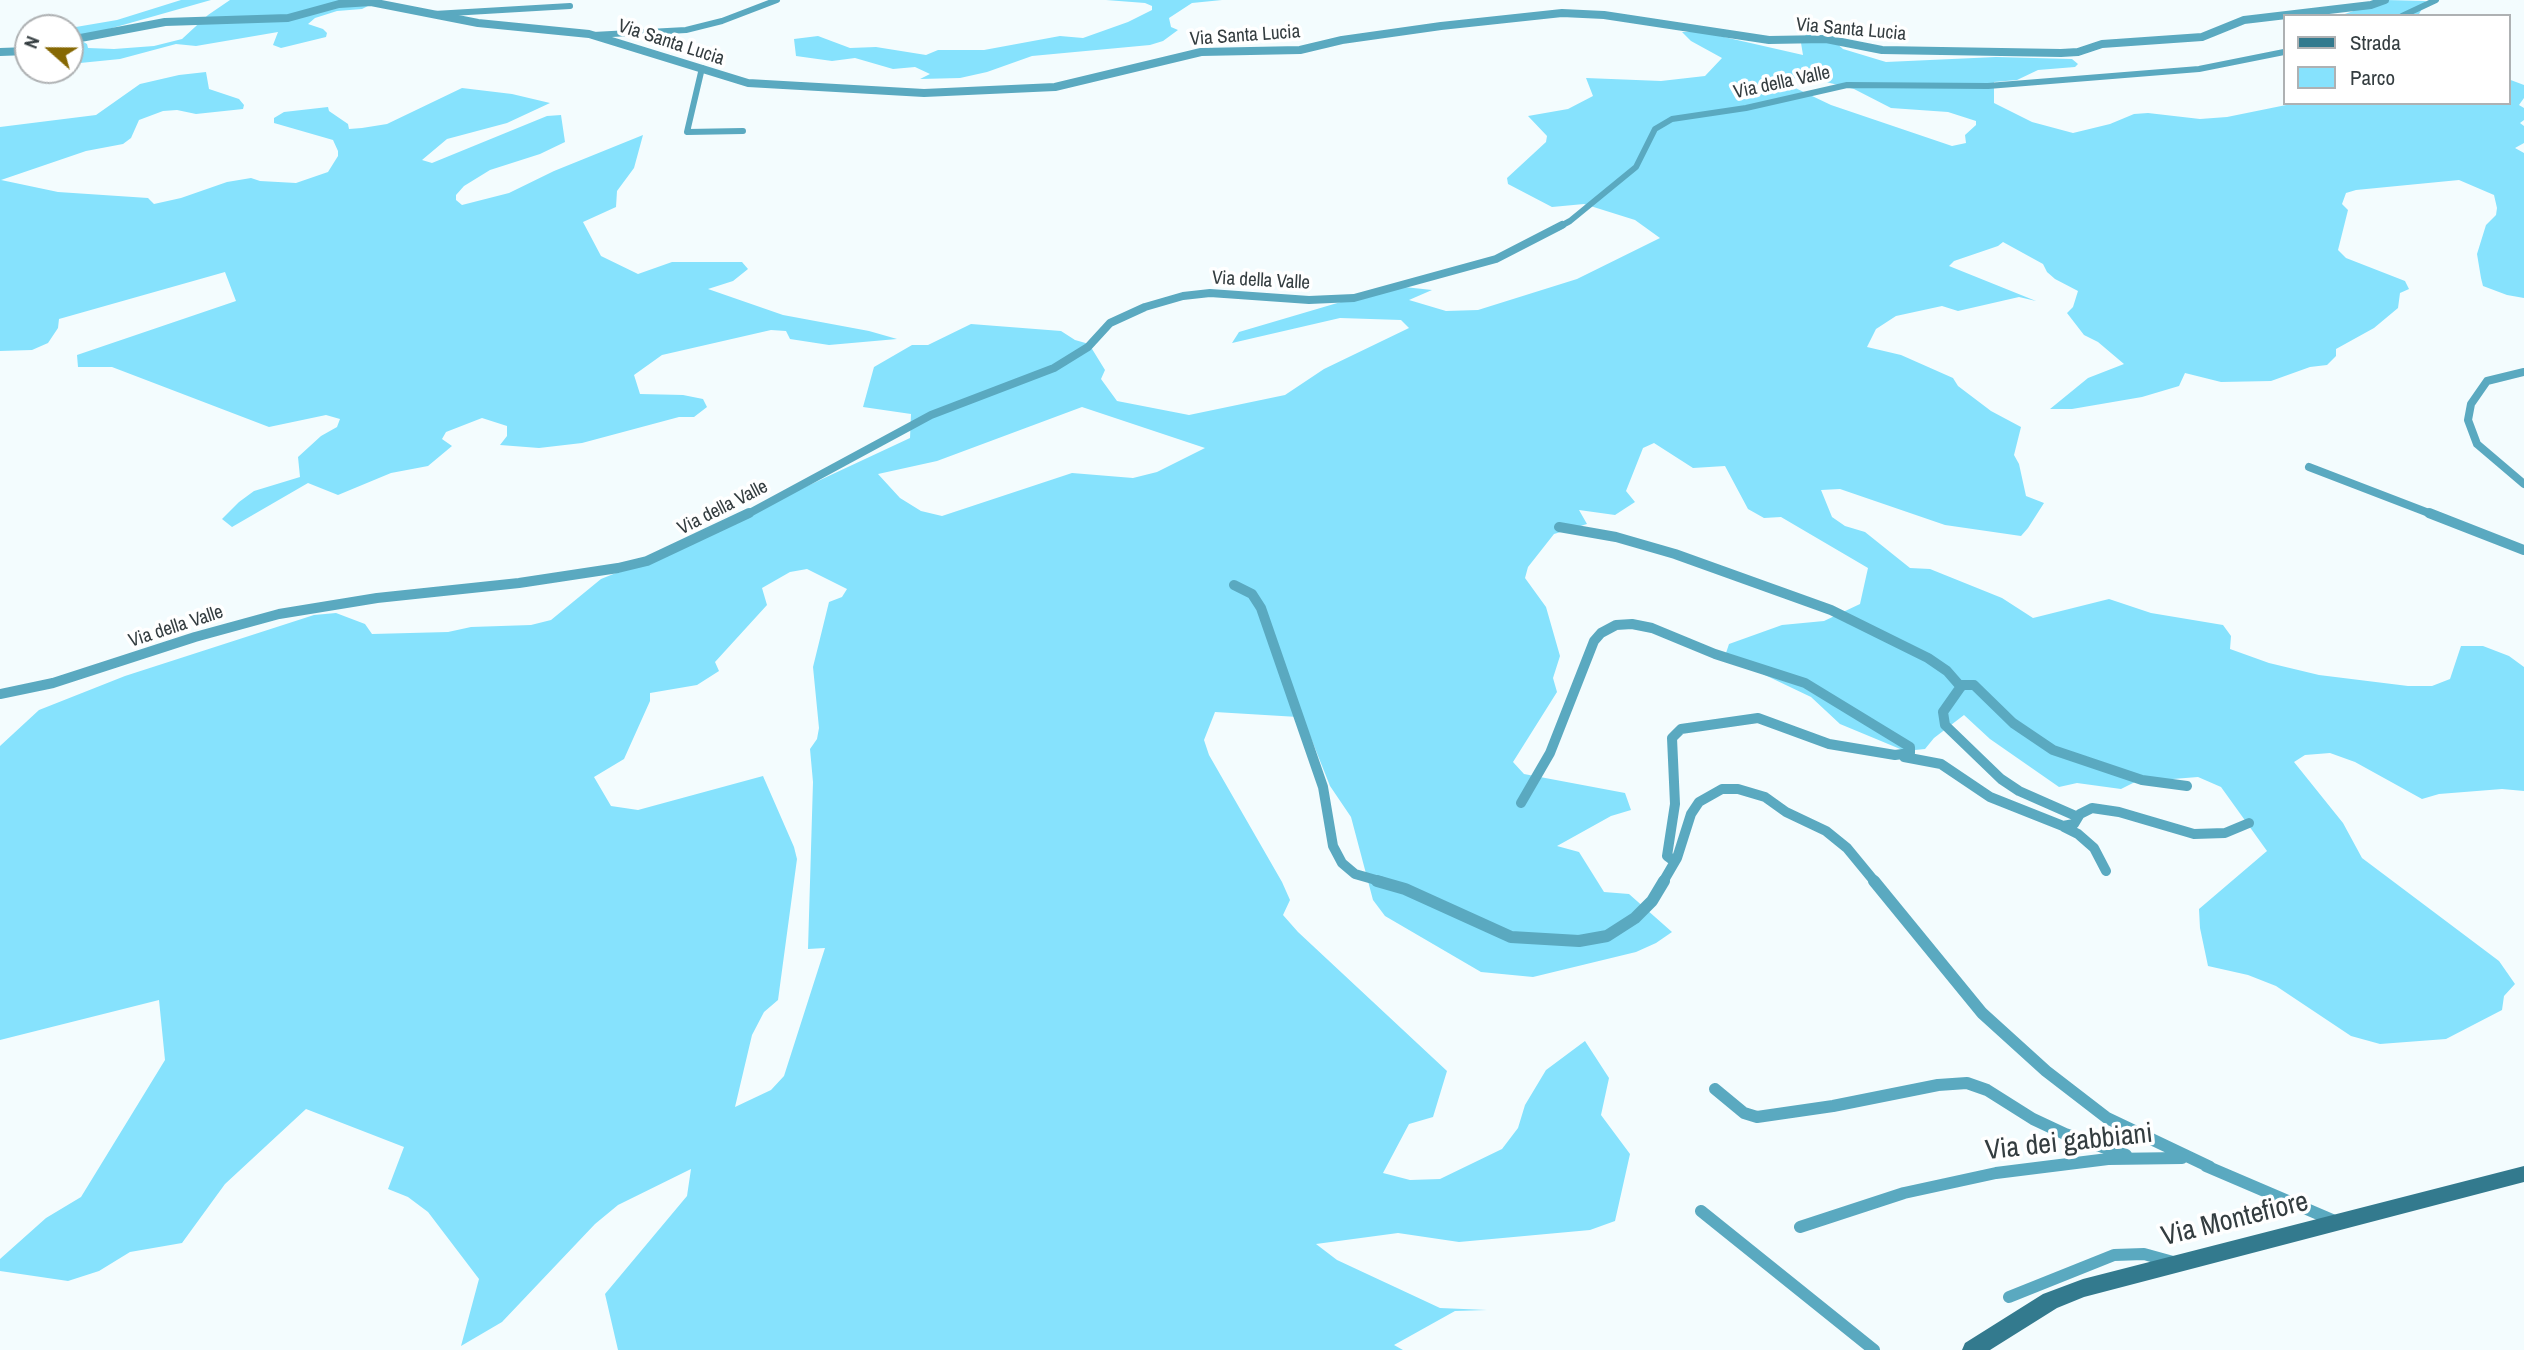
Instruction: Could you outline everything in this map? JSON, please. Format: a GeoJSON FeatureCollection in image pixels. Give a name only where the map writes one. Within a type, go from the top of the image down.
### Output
{"type":"FeatureCollection","features":[{"type":"Feature","properties":{"kind":"main road","name":"Via Montefiore"},"geometry":{"type":"LineString","coordinates":[[1972,1350],[2058,1297],[2524,1174]]}},
{"type":"Feature","properties":{"kind":"street"},"geometry":{"type":"LineString","coordinates":[[589,34],[631,35],[686,30],[723,21],[777,0]]}},
{"type":"Feature","properties":{"kind":"street","name":"Via Santa Lucia"},"geometry":{"type":"LineString","coordinates":[[2294,14],[2371,5],[2385,0]]}},
{"type":"Feature","properties":{"kind":"street"},"geometry":{"type":"LineString","coordinates":[[2406,14],[2436,0]]}},
{"type":"Feature","properties":{"kind":"street","name":"Via Santa Lucia"},"geometry":{"type":"LineString","coordinates":[[84,37],[170,21],[288,18],[348,3],[377,3],[475,23],[589,34],[738,80],[770,85],[846,87],[915,93],[1043,88],[1206,51],[1297,50],[1437,26],[1573,13],[1684,25],[1765,39],[1826,39],[1888,50],[2065,53],[2078,52],[2099,44],[2202,37],[2242,20],[2282,15]]}},
{"type":"Feature","properties":{"kind":"street"},"geometry":{"type":"LineString","coordinates":[[434,14],[570,6]]}},
{"type":"Feature","properties":{"kind":"street","name":"Via della Valle"},"geometry":{"type":"LineString","coordinates":[[0,694],[54,683],[195,637],[279,614],[377,598],[519,583],[614,569],[647,561],[711,534],[936,412],[1054,368],[1085,350],[1108,324],[1146,307],[1183,296],[1206,293],[1309,300],[1354,298],[1492,261],[1570,221],[1601,193],[1633,170],[1642,158],[1655,128],[1672,120],[1752,107],[1847,85],[1987,86],[2199,69],[2282,52]]}},
{"type":"Feature","properties":{"kind":"street"},"geometry":{"type":"LineString","coordinates":[[702,68],[687,132],[743,131]]}},
{"type":"Feature","properties":{"kind":"street"},"geometry":{"type":"LineString","coordinates":[[2524,372],[2487,381],[2471,404],[2468,422],[2477,444],[2524,484]]}},
{"type":"Feature","properties":{"kind":"street"},"geometry":{"type":"LineString","coordinates":[[2309,467],[2524,550]]}},
{"type":"Feature","properties":{"kind":"street"},"geometry":{"type":"LineString","coordinates":[[1559,527],[1616,537],[1675,554],[1831,610],[1928,658],[1947,671],[1961,687]]}},
{"type":"Feature","properties":{"kind":"street"},"geometry":{"type":"LineString","coordinates":[[1234,585],[1252,594],[1261,608],[1323,787],[1333,846],[1342,863],[1356,874],[1405,889],[1511,937],[1578,941],[1607,936],[1635,918],[1651,901],[1677,858],[1693,811],[1704,797],[1723,789],[1738,789],[1765,797],[1790,814],[1826,831],[1847,848],[1983,1013],[2036,1062],[2107,1118],[2146,1139],[2210,1167]]}},
{"type":"Feature","properties":{"kind":"street"},"geometry":{"type":"LineString","coordinates":[[1521,803],[1550,753],[1594,641],[1604,631],[1621,624],[1652,628],[1715,654],[1805,683],[1899,738],[1910,748],[1908,755],[1889,755]]}},
{"type":"Feature","properties":{"kind":"street"},"geometry":{"type":"LineString","coordinates":[[2078,817],[2019,791],[2001,779],[1943,723],[1943,712],[1961,687],[1966,683],[1974,685],[2021,730],[2060,753],[2142,780],[2187,786]]}},
{"type":"Feature","properties":{"kind":"street"},"geometry":{"type":"LineString","coordinates":[[1677,858],[1670,858],[1666,851],[1675,804],[1672,738],[1679,730],[1758,718],[1799,731],[1818,742],[1941,764],[1996,800],[2060,825],[2089,844],[2098,854],[2106,871]]}},
{"type":"Feature","properties":{"kind":"street"},"geometry":{"type":"LineString","coordinates":[[2060,825],[2071,826],[2078,817],[2092,808],[2109,810],[2186,832],[2210,835],[2233,832],[2249,824]]}},
{"type":"Feature","properties":{"kind":"street"},"geometry":{"type":"LineString","coordinates":[[1715,1089],[1744,1113],[1760,1117],[1938,1085],[1967,1083],[1983,1088],[2033,1119],[2065,1134],[2137,1158]]}},
{"type":"Feature","properties":{"kind":"street","name":"Via dei gabbiani"},"geometry":{"type":"LineString","coordinates":[[1800,1227],[1904,1194],[1990,1174],[2108,1158],[2177,1157],[2210,1167],[2337,1222]]}},
{"type":"Feature","properties":{"kind":"street"},"geometry":{"type":"LineString","coordinates":[[1701,1211],[1874,1350]]}},
{"type":"Feature","properties":{"kind":"street"},"geometry":{"type":"LineString","coordinates":[[2009,1297],[2114,1255],[2144,1254],[2177,1264]]}},
{"type":"Feature","properties":{"kind":"green space"},"geometry":{"type":"Polygon","coordinates":[[[181,0],[211,0],[84,36],[84,26],[117,20],[181,0]]]}},
{"type":"Feature","properties":{"kind":"green space"},"geometry":{"type":"Polygon","coordinates":[[[230,0],[366,0],[370,5],[315,18],[308,24],[323,29],[327,33],[326,37],[281,48],[273,45],[278,32],[196,46],[176,44],[120,59],[84,63],[84,42],[88,48],[154,46],[182,39],[208,15],[230,0]]]}},
{"type":"Feature","properties":{"kind":"green space"},"geometry":{"type":"Polygon","coordinates":[[[1106,0],[1222,0],[1192,3],[1169,18],[1171,27],[1178,30],[1163,41],[1150,45],[1032,56],[987,72],[960,78],[920,79],[930,74],[915,67],[893,69],[855,58],[832,61],[796,56],[794,39],[818,36],[850,48],[876,47],[926,55],[938,50],[984,50],[1060,36],[1083,38],[1152,10],[1152,6],[1145,3],[1106,0]]]}},
{"type":"Feature","properties":{"kind":"green space"},"geometry":{"type":"Polygon","coordinates":[[[2385,0],[2426,1],[2419,14],[2345,14],[2385,0]]]}},
{"type":"Feature","properties":{"kind":"green space"},"geometry":{"type":"Polygon","coordinates":[[[1808,31],[1833,40],[1843,49],[1886,62],[1996,57],[2072,59],[2078,64],[2075,67],[2038,70],[2017,80],[1994,82],[1994,103],[2032,122],[2073,133],[2110,124],[2134,114],[2148,113],[2200,119],[2227,117],[2286,105],[2510,105],[2510,80],[2524,85],[2524,98],[2519,105],[2524,108],[2524,120],[2520,123],[2524,126],[2524,143],[2515,148],[2524,153],[2524,298],[2483,286],[2477,254],[2486,225],[2496,215],[2494,195],[2459,180],[2356,190],[2346,193],[2342,204],[2348,210],[2338,250],[2346,258],[2405,281],[2409,289],[2400,293],[2398,308],[2374,328],[2336,349],[2336,356],[2327,365],[2310,367],[2271,381],[2221,382],[2185,373],[2179,386],[2142,397],[2072,409],[2050,409],[2088,378],[2124,364],[2098,342],[2084,335],[2067,313],[2073,307],[2078,291],[2055,279],[2043,264],[2003,242],[1954,261],[1949,266],[2036,301],[2019,297],[1958,311],[1942,306],[1896,316],[1876,329],[1867,347],[1901,355],[1953,378],[1958,386],[1991,411],[2021,427],[2014,455],[2019,464],[2026,496],[2044,503],[2028,528],[2021,536],[1945,525],[1840,489],[1821,490],[1832,517],[1845,526],[1865,532],[1910,568],[1930,569],[2002,598],[2033,618],[2109,599],[2151,613],[2223,625],[2231,636],[2230,649],[2269,663],[2319,675],[2408,686],[2432,686],[2450,679],[2461,646],[2483,646],[2509,656],[2524,667],[2524,791],[2502,789],[2439,794],[2422,799],[2355,762],[2330,753],[2305,755],[2294,762],[2343,823],[2362,858],[2499,961],[2515,984],[2504,996],[2502,1010],[2446,1039],[2380,1044],[2351,1036],[2276,986],[2248,975],[2208,966],[2199,909],[2267,851],[2221,787],[2198,777],[2135,782],[2121,789],[2077,783],[2059,787],[1990,739],[1964,715],[1934,738],[1925,749],[1905,751],[1840,724],[1811,697],[1725,656],[1729,644],[1782,625],[1824,621],[1860,604],[1868,568],[1781,517],[1764,518],[1748,509],[1725,466],[1693,468],[1654,443],[1643,448],[1626,491],[1635,502],[1615,515],[1579,510],[1587,524],[1554,534],[1528,567],[1525,578],[1546,607],[1560,656],[1553,678],[1557,692],[1513,762],[1524,774],[1625,793],[1631,810],[1611,816],[1557,846],[1579,852],[1604,892],[1629,894],[1672,932],[1656,943],[1636,952],[1533,977],[1481,972],[1385,916],[1373,900],[1351,817],[1330,786],[1309,733],[1298,717],[1215,712],[1204,740],[1209,755],[1282,882],[1290,900],[1283,915],[1447,1071],[1433,1117],[1409,1124],[1383,1173],[1410,1180],[1440,1179],[1502,1149],[1518,1128],[1525,1105],[1546,1070],[1585,1041],[1609,1078],[1601,1115],[1630,1154],[1615,1221],[1590,1230],[1459,1242],[1398,1233],[1316,1244],[1337,1260],[1440,1308],[1487,1310],[1455,1311],[1394,1345],[1403,1350],[618,1350],[605,1294],[687,1196],[691,1169],[618,1205],[595,1224],[502,1322],[461,1346],[479,1279],[428,1212],[408,1197],[388,1189],[404,1147],[306,1109],[225,1184],[182,1243],[130,1252],[99,1271],[68,1281],[0,1271],[0,1259],[46,1218],[81,1197],[165,1060],[159,1000],[0,1040],[0,746],[39,710],[125,676],[314,615],[336,613],[365,624],[372,634],[448,632],[471,627],[531,625],[551,620],[601,579],[653,558],[910,438],[911,414],[863,407],[874,367],[912,345],[928,345],[971,324],[1061,331],[1075,340],[1089,344],[1105,370],[1101,379],[1117,401],[1189,415],[1285,395],[1324,369],[1409,328],[1401,320],[1340,318],[1232,343],[1239,332],[1395,286],[1432,290],[1409,300],[1446,311],[1478,310],[1577,279],[1660,238],[1635,220],[1584,204],[1552,207],[1508,184],[1507,178],[1546,142],[1547,136],[1528,116],[1568,109],[1593,96],[1586,78],[1661,81],[1705,76],[1722,58],[1691,41],[1682,32],[1702,32],[1803,55],[1801,43],[1808,31]],[[1783,78],[1789,85],[1831,105],[1952,146],[1966,143],[1965,135],[1976,125],[1976,121],[1948,112],[1891,108],[1854,89],[1814,79],[1783,78]],[[1082,407],[937,461],[878,474],[900,498],[921,511],[942,516],[1072,473],[1133,478],[1157,472],[1205,448],[1082,407]],[[807,569],[790,572],[762,588],[767,605],[715,662],[719,671],[697,685],[650,693],[650,701],[624,759],[594,777],[611,806],[638,810],[763,776],[794,847],[797,859],[778,1000],[764,1012],[752,1035],[735,1107],[771,1090],[784,1076],[825,948],[808,949],[813,782],[810,749],[817,739],[819,728],[813,667],[829,602],[842,597],[847,589],[807,569]]]}},
{"type":"Feature","properties":{"kind":"green space"},"geometry":{"type":"Polygon","coordinates":[[[206,72],[209,89],[239,99],[244,105],[243,109],[196,114],[177,110],[163,111],[139,120],[131,138],[123,144],[86,151],[1,180],[58,192],[148,198],[154,204],[227,182],[251,178],[296,183],[328,172],[338,156],[338,151],[333,140],[274,123],[274,118],[284,112],[328,107],[329,111],[348,124],[349,129],[362,128],[387,124],[462,88],[512,94],[550,103],[507,123],[447,139],[422,160],[432,163],[547,116],[561,115],[565,142],[540,154],[490,170],[464,186],[456,195],[456,200],[462,205],[509,193],[554,171],[643,135],[634,168],[617,191],[616,207],[583,222],[601,256],[638,274],[672,262],[742,262],[748,269],[733,281],[708,289],[783,315],[897,339],[829,345],[790,339],[786,331],[771,330],[662,355],[634,375],[640,394],[683,395],[703,399],[707,407],[694,417],[679,417],[582,443],[539,448],[500,445],[507,436],[507,426],[482,418],[446,432],[442,439],[452,446],[428,466],[391,473],[338,495],[308,483],[232,527],[222,519],[254,491],[300,477],[298,457],[321,436],[337,427],[340,419],[326,415],[269,427],[112,367],[78,367],[77,355],[236,301],[225,272],[59,319],[58,328],[48,343],[32,350],[0,351],[0,127],[96,115],[140,84],[206,72]]]}}]}
